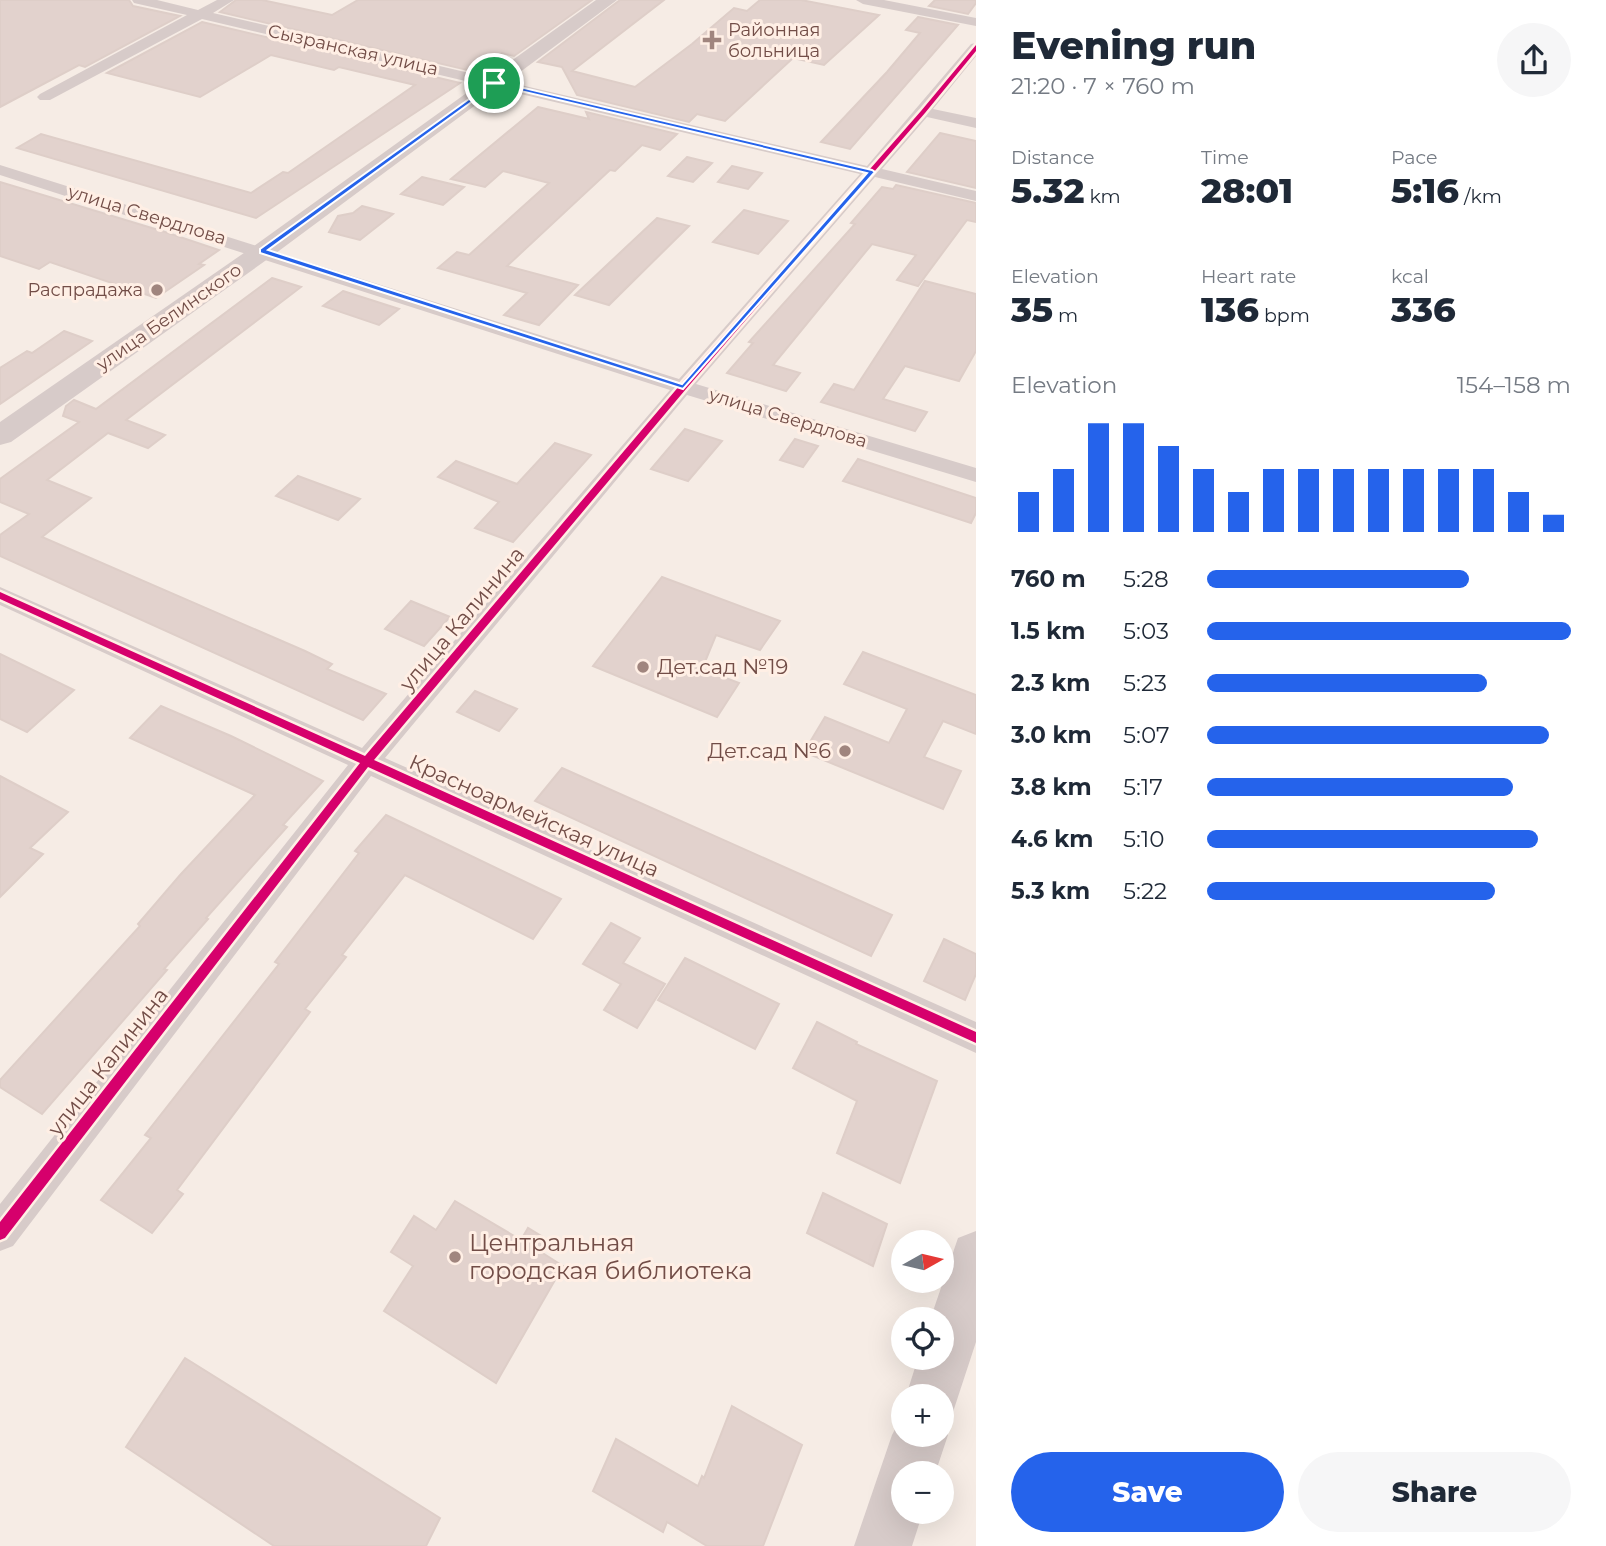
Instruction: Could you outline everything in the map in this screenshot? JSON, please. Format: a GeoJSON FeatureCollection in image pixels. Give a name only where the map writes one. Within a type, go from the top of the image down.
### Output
{"type":"FeatureCollection","features":[{"type":"Feature","properties":{"kind":"street","name":"Сызранская улица"},"geometry":{"type":"LineString","coordinates":[[139,0],[976,196]]}},
{"type":"Feature","properties":{"kind":"street"},"geometry":{"type":"LineString","coordinates":[[46,97],[228,0]]}},
{"type":"Feature","properties":{"kind":"street","name":"улица Белинского"},"geometry":{"type":"LineString","coordinates":[[0,436],[262,251],[608,0]]}},
{"type":"Feature","properties":{"kind":"street"},"geometry":{"type":"LineString","coordinates":[[863,0],[976,22]]}},
{"type":"Feature","properties":{"kind":"street","name":"улица Калинина"},"geometry":{"type":"LineString","coordinates":[[0,1233],[367,761],[683,387],[872,172],[976,47]]}},
{"type":"Feature","properties":{"kind":"street"},"geometry":{"type":"LineString","coordinates":[[923,112],[976,123]]}},
{"type":"Feature","properties":{"kind":"street","name":"улица Свердлова"},"geometry":{"type":"LineString","coordinates":[[0,170],[262,251],[683,387],[976,475]]}},
{"type":"Feature","properties":{"kind":"street","name":"Красноармейская улица"},"geometry":{"type":"LineString","coordinates":[[0,595],[976,1038]]}},
{"type":"Feature","properties":{"kind":"street"},"geometry":{"type":"LineString","coordinates":[[937,1384],[976,1256]]}},
{"type":"Feature","properties":{"kind":"street"},"geometry":{"type":"LineString","coordinates":[[883,1546],[891,1522]]}},
{"type":"Feature","properties":{"kind":"building"},"geometry":{"type":"Polygon","coordinates":[[[0,0],[129,0],[133,6],[180,16],[85,67],[79,65],[0,107],[0,0]]]}},
{"type":"Feature","properties":{"kind":"building"},"geometry":{"type":"Polygon","coordinates":[[[236,0],[262,0],[332,15],[358,0],[592,0],[514,56],[502,53],[476,72],[220,12],[236,0]]]}},
{"type":"Feature","properties":{"kind":"building"},"geometry":{"type":"Polygon","coordinates":[[[620,0],[664,0],[572,71],[635,87],[734,8],[747,11],[760,0],[801,0],[879,15],[824,65],[793,58],[725,121],[697,114],[689,122],[577,95],[562,67],[538,62],[620,0]]]}},
{"type":"Feature","properties":{"kind":"building"},"geometry":{"type":"Polygon","coordinates":[[[935,0],[976,0],[976,3],[968,14],[929,6],[935,0]]]}},
{"type":"Feature","properties":{"kind":"building"},"geometry":{"type":"Polygon","coordinates":[[[918,17],[958,25],[850,149],[821,142],[920,33],[906,30],[918,17]]]}},
{"type":"Feature","properties":{"kind":"building"},"geometry":{"type":"Polygon","coordinates":[[[202,22],[460,83],[256,218],[17,148],[41,134],[251,193],[283,172],[288,173],[415,85],[339,67],[334,70],[271,55],[200,97],[107,73],[202,22]]]}},
{"type":"Feature","properties":{"kind":"building"},"geometry":{"type":"Polygon","coordinates":[[[538,107],[589,119],[586,112],[677,134],[660,150],[642,145],[615,171],[610,170],[507,266],[578,285],[539,325],[504,315],[527,293],[438,268],[457,252],[469,255],[549,183],[503,171],[485,187],[451,179],[538,107]]]}},
{"type":"Feature","properties":{"kind":"building"},"geometry":{"type":"Polygon","coordinates":[[[940,133],[976,141],[976,188],[907,172],[940,133]]]}},
{"type":"Feature","properties":{"kind":"building"},"geometry":{"type":"Polygon","coordinates":[[[687,157],[712,163],[693,182],[668,176],[687,157]]]}},
{"type":"Feature","properties":{"kind":"building"},"geometry":{"type":"Polygon","coordinates":[[[732,166],[762,173],[748,189],[718,182],[732,166]]]}},
{"type":"Feature","properties":{"kind":"building"},"geometry":{"type":"Polygon","coordinates":[[[422,177],[464,187],[443,205],[401,194],[422,177]]]}},
{"type":"Feature","properties":{"kind":"building"},"geometry":{"type":"Polygon","coordinates":[[[0,182],[219,250],[199,264],[204,265],[156,298],[50,262],[39,269],[0,256],[0,182]]]}},
{"type":"Feature","properties":{"kind":"building"},"geometry":{"type":"Polygon","coordinates":[[[896,185],[976,203],[976,222],[967,220],[918,286],[897,280],[916,255],[872,244],[773,365],[800,373],[786,391],[727,373],[753,343],[749,342],[855,224],[851,223],[882,187],[893,189],[896,185]]]}},
{"type":"Feature","properties":{"kind":"building"},"geometry":{"type":"Polygon","coordinates":[[[362,206],[393,214],[360,240],[329,232],[338,216],[353,213],[362,206]]]}},
{"type":"Feature","properties":{"kind":"building"},"geometry":{"type":"Polygon","coordinates":[[[744,210],[788,221],[758,254],[713,242],[744,210]]]}},
{"type":"Feature","properties":{"kind":"building"},"geometry":{"type":"Polygon","coordinates":[[[657,218],[689,226],[609,305],[575,295],[657,218]]]}},
{"type":"Feature","properties":{"kind":"building"},"geometry":{"type":"Polygon","coordinates":[[[272,278],[301,287],[126,420],[165,435],[148,448],[108,433],[47,480],[91,498],[42,537],[305,651],[332,664],[327,669],[386,694],[363,720],[0,556],[0,535],[29,514],[0,502],[0,479],[79,422],[63,416],[66,406],[74,400],[96,409],[272,278]]]}},
{"type":"Feature","properties":{"kind":"building"},"geometry":{"type":"Polygon","coordinates":[[[925,281],[976,294],[976,351],[959,381],[905,366],[883,399],[927,412],[915,431],[821,402],[834,384],[854,390],[925,281]]]}},
{"type":"Feature","properties":{"kind":"building"},"geometry":{"type":"Polygon","coordinates":[[[343,291],[399,309],[379,325],[323,306],[343,291]]]}},
{"type":"Feature","properties":{"kind":"building"},"geometry":{"type":"Polygon","coordinates":[[[64,331],[92,341],[0,404],[0,368],[27,351],[32,353],[64,331]]]}},
{"type":"Feature","properties":{"kind":"building"},"geometry":{"type":"Polygon","coordinates":[[[685,429],[722,441],[688,481],[651,469],[685,429]]]}},
{"type":"Feature","properties":{"kind":"building"},"geometry":{"type":"Polygon","coordinates":[[[795,439],[818,446],[803,467],[780,460],[795,439]]]}},
{"type":"Feature","properties":{"kind":"building"},"geometry":{"type":"Polygon","coordinates":[[[555,443],[591,455],[513,542],[475,528],[499,502],[438,477],[456,461],[517,484],[555,443]]]}},
{"type":"Feature","properties":{"kind":"building"},"geometry":{"type":"Polygon","coordinates":[[[858,459],[976,498],[976,513],[971,523],[843,481],[858,459]]]}},
{"type":"Feature","properties":{"kind":"building"},"geometry":{"type":"Polygon","coordinates":[[[298,476],[360,499],[338,520],[276,496],[298,476]]]}},
{"type":"Feature","properties":{"kind":"building"},"geometry":{"type":"Polygon","coordinates":[[[662,577],[780,621],[760,650],[716,635],[702,669],[739,683],[717,717],[593,666],[662,577]]]}},
{"type":"Feature","properties":{"kind":"building"},"geometry":{"type":"Polygon","coordinates":[[[411,601],[450,617],[424,646],[385,629],[411,601]]]}},
{"type":"Feature","properties":{"kind":"building"},"geometry":{"type":"Polygon","coordinates":[[[863,652],[976,695],[976,734],[943,721],[924,757],[961,771],[943,809],[804,752],[825,717],[889,743],[907,709],[844,684],[863,652]]]}},
{"type":"Feature","properties":{"kind":"building"},"geometry":{"type":"Polygon","coordinates":[[[0,654],[74,690],[27,732],[0,719],[0,654]]]}},
{"type":"Feature","properties":{"kind":"building"},"geometry":{"type":"Polygon","coordinates":[[[475,691],[517,709],[499,731],[457,712],[475,691]]]}},
{"type":"Feature","properties":{"kind":"building"},"geometry":{"type":"Polygon","coordinates":[[[161,706],[231,736],[323,781],[283,825],[287,827],[164,969],[167,970],[42,1114],[0,1087],[0,1080],[140,926],[138,924],[181,874],[255,795],[130,738],[161,706]]]}},
{"type":"Feature","properties":{"kind":"building"},"geometry":{"type":"Polygon","coordinates":[[[562,768],[892,915],[871,956],[535,801],[562,768]]]}},
{"type":"Feature","properties":{"kind":"building"},"geometry":{"type":"Polygon","coordinates":[[[0,776],[68,812],[30,848],[43,854],[0,897],[0,776]]]}},
{"type":"Feature","properties":{"kind":"building"},"geometry":{"type":"Polygon","coordinates":[[[386,815],[561,899],[533,939],[405,875],[342,955],[346,957],[305,1009],[310,1012],[177,1190],[183,1194],[152,1233],[101,1200],[151,1138],[145,1135],[279,964],[275,962],[359,853],[355,851],[386,815]]]}},
{"type":"Feature","properties":{"kind":"building"},"geometry":{"type":"Polygon","coordinates":[[[611,923],[640,938],[623,963],[665,984],[637,1028],[604,1010],[621,984],[583,964],[611,923]]]}},
{"type":"Feature","properties":{"kind":"building"},"geometry":{"type":"Polygon","coordinates":[[[944,939],[976,954],[976,974],[965,1000],[924,981],[944,939]]]}},
{"type":"Feature","properties":{"kind":"building"},"geometry":{"type":"Polygon","coordinates":[[[685,958],[779,1004],[755,1049],[658,1000],[685,958]]]}},
{"type":"Feature","properties":{"kind":"building"},"geometry":{"type":"Polygon","coordinates":[[[817,1022],[857,1042],[856,1044],[937,1081],[900,1183],[837,1153],[857,1101],[793,1068],[817,1022]]]}},
{"type":"Feature","properties":{"kind":"building"},"geometry":{"type":"Polygon","coordinates":[[[823,1193],[887,1224],[873,1266],[807,1233],[823,1193]]]}},
{"type":"Feature","properties":{"kind":"building"},"geometry":{"type":"Polygon","coordinates":[[[455,1201],[521,1240],[528,1228],[548,1240],[541,1252],[563,1266],[496,1383],[384,1311],[413,1266],[391,1252],[414,1216],[436,1230],[455,1201]]]}},
{"type":"Feature","properties":{"kind":"building"},"geometry":{"type":"Polygon","coordinates":[[[185,1358],[440,1518],[426,1546],[274,1546],[126,1447],[185,1358]]]}},
{"type":"Feature","properties":{"kind":"building"},"geometry":{"type":"Polygon","coordinates":[[[732,1406],[802,1445],[763,1546],[707,1546],[667,1522],[663,1532],[593,1491],[616,1439],[698,1486],[702,1476],[704,1478],[732,1406]]]}},
{"type":"Feature","properties":{"kind":"cycle path"},"geometry":{"type":"LineString","coordinates":[[0,1233],[367,761],[683,387],[923,112],[976,47]]}},
{"type":"Feature","properties":{"kind":"cycle path"},"geometry":{"type":"LineString","coordinates":[[0,595],[976,1038]]}},
{"type":"Feature","properties":{"kind":"place","name":"Районная больница"},"geometry":{"type":"Point","coordinates":[712,40]}},
{"type":"Feature","properties":{"kind":"place","name":"Распрадажа"},"geometry":{"type":"Point","coordinates":[157,290]}},
{"type":"Feature","properties":{"kind":"place","name":"Дет.сад №19"},"geometry":{"type":"Point","coordinates":[643,667]}},
{"type":"Feature","properties":{"kind":"place","name":"Дет.сад №6"},"geometry":{"type":"Point","coordinates":[845,751]}},
{"type":"Feature","properties":{"kind":"place","name":"Центральная городская библиотека"},"geometry":{"type":"Point","coordinates":[455,1257]}},
{"type":"Feature","properties":{"kind":"route"},"geometry":{"type":"LineString","coordinates":[[494,83],[872,172],[683,387],[262,251],[494,83]]}}]}
